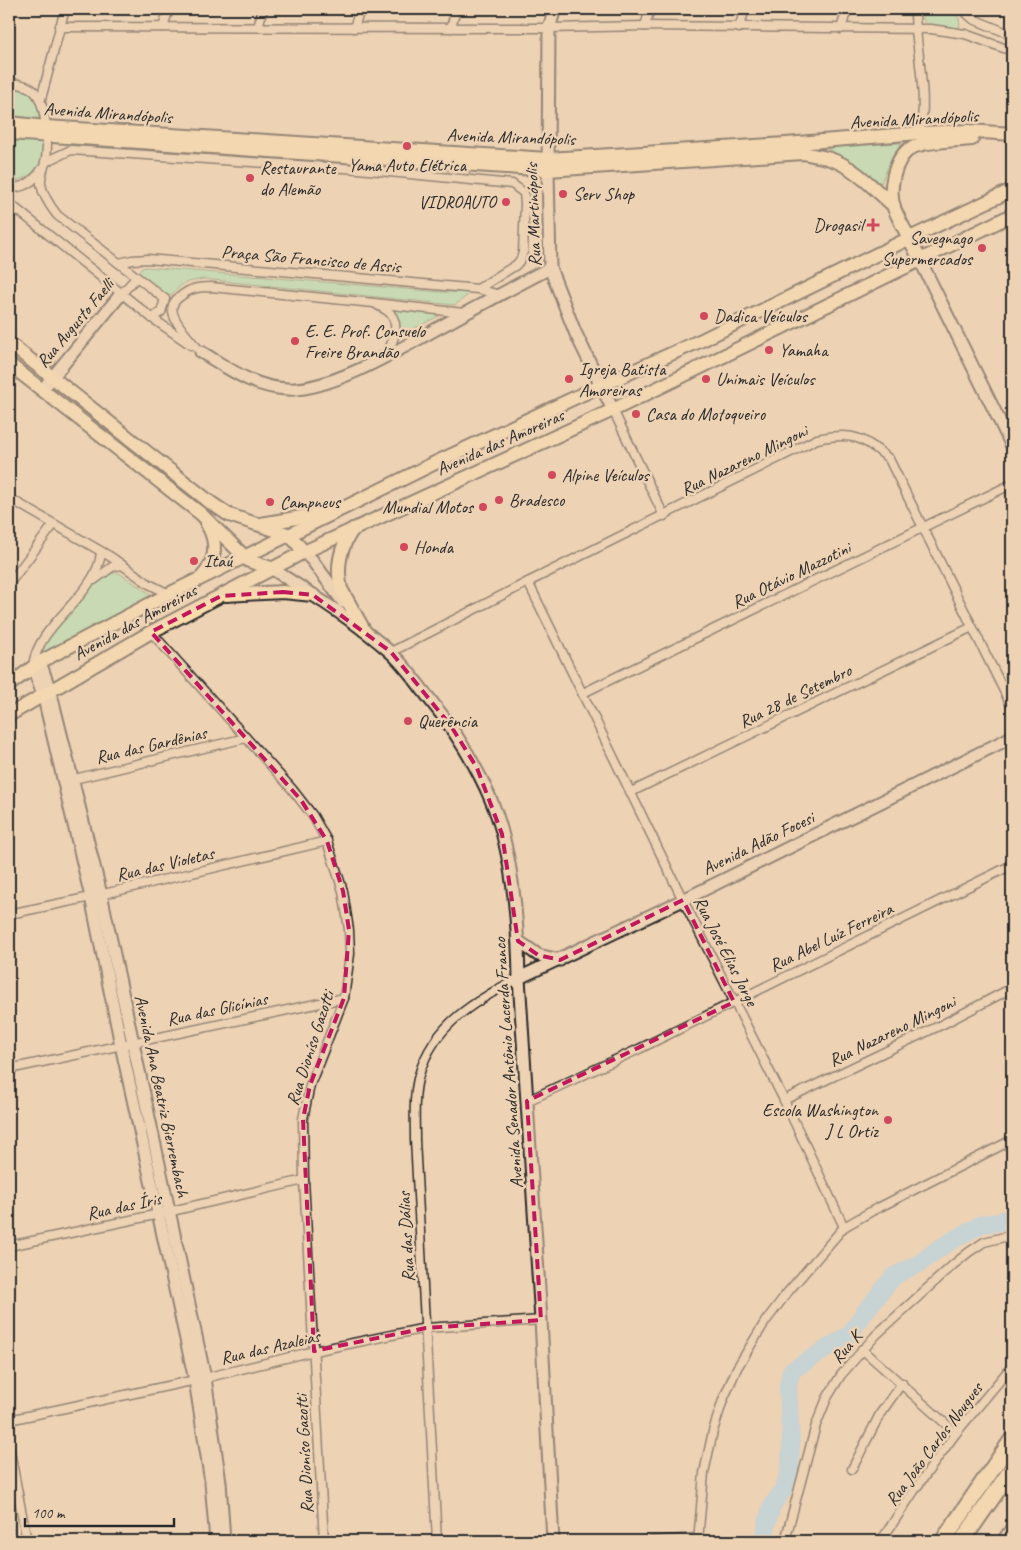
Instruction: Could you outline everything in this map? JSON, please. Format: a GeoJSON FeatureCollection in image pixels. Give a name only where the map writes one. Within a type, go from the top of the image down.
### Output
{"type":"FeatureCollection","features":[{"type":"Feature","properties":{"kind":"highway"},"geometry":{"type":"LineString","coordinates":[[943,1541],[1012,1440]]}},
{"type":"Feature","properties":{"kind":"highway"},"geometry":{"type":"LineString","coordinates":[[962,1541],[1012,1469]]}},
{"type":"Feature","properties":{"kind":"main road","name":"Avenida Mirandópolis"},"geometry":{"type":"LineString","coordinates":[[9,123],[46,132]]}},
{"type":"Feature","properties":{"kind":"main road","name":"Avenida Mirandópolis"},"geometry":{"type":"LineString","coordinates":[[548,164],[918,133],[969,131],[1012,134]]}},
{"type":"Feature","properties":{"kind":"main road","name":"Avenida Mirandópolis"},"geometry":{"type":"LineString","coordinates":[[9,133],[46,132],[548,164],[803,153],[843,164],[860,176],[894,206]]}},
{"type":"Feature","properties":{"kind":"main road"},"geometry":{"type":"LineString","coordinates":[[920,260],[894,206],[892,184],[899,160],[912,147],[924,144],[1012,134]]}},
{"type":"Feature","properties":{"kind":"main road","name":"Avenida das Amoreiras"},"geometry":{"type":"LineString","coordinates":[[9,685],[36,665],[169,594],[437,462],[704,339],[1012,190]]}},
{"type":"Feature","properties":{"kind":"main road","name":"Avenida das Amoreiras"},"geometry":{"type":"LineString","coordinates":[[9,715],[151,632],[271,568],[613,410],[1012,215]]}},
{"type":"Feature","properties":{"kind":"main road"},"geometry":{"type":"LineString","coordinates":[[9,343],[211,503],[229,515],[290,535],[304,552]]}},
{"type":"Feature","properties":{"kind":"main road"},"geometry":{"type":"LineString","coordinates":[[9,364],[201,514],[245,558],[271,568]]}},
{"type":"Feature","properties":{"kind":"main road"},"geometry":{"type":"LineString","coordinates":[[258,524],[341,510]]}},
{"type":"Feature","properties":{"kind":"main road"},"geometry":{"type":"LineString","coordinates":[[200,579],[211,564],[215,541],[201,514]]}},
{"type":"Feature","properties":{"kind":"main road"},"geometry":{"type":"LineString","coordinates":[[353,529],[342,548],[339,568],[340,582],[341,589],[364,630]]}},
{"type":"Feature","properties":{"kind":"main road"},"geometry":{"type":"LineString","coordinates":[[221,596],[274,592],[313,595]]}},
{"type":"Feature","properties":{"kind":"street"},"geometry":{"type":"LineString","coordinates":[[64,9],[41,99],[46,132],[41,183],[46,198],[57,215],[136,278],[173,304],[176,321],[201,352]]}},
{"type":"Feature","properties":{"kind":"street"},"geometry":{"type":"LineString","coordinates":[[163,27],[169,9]]}},
{"type":"Feature","properties":{"kind":"street"},"geometry":{"type":"LineString","coordinates":[[258,28],[263,9]]}},
{"type":"Feature","properties":{"kind":"street"},"geometry":{"type":"LineString","coordinates":[[354,28],[360,9]]}},
{"type":"Feature","properties":{"kind":"street"},"geometry":{"type":"LineString","coordinates":[[451,28],[456,9]]}},
{"type":"Feature","properties":{"kind":"street","name":"Rua Martinópolis"},"geometry":{"type":"LineString","coordinates":[[555,9],[549,28],[548,164],[550,268],[575,332],[664,516]]}},
{"type":"Feature","properties":{"kind":"street"},"geometry":{"type":"LineString","coordinates":[[645,26],[650,9]]}},
{"type":"Feature","properties":{"kind":"street"},"geometry":{"type":"LineString","coordinates":[[739,28],[745,9]]}},
{"type":"Feature","properties":{"kind":"street"},"geometry":{"type":"LineString","coordinates":[[841,29],[846,9]]}},
{"type":"Feature","properties":{"kind":"street"},"geometry":{"type":"LineString","coordinates":[[912,147],[922,126],[923,102],[915,9]]}},
{"type":"Feature","properties":{"kind":"street"},"geometry":{"type":"LineString","coordinates":[[962,9],[973,19],[1012,34]]}},
{"type":"Feature","properties":{"kind":"street"},"geometry":{"type":"LineString","coordinates":[[965,34],[973,19]]}},
{"type":"Feature","properties":{"kind":"street"},"geometry":{"type":"LineString","coordinates":[[59,28],[549,28],[645,26],[916,29],[965,34],[1012,51]]}},
{"type":"Feature","properties":{"kind":"street"},"geometry":{"type":"LineString","coordinates":[[9,83],[27,86],[36,92],[41,99]]}},
{"type":"Feature","properties":{"kind":"street"},"geometry":{"type":"LineString","coordinates":[[9,188],[18,188],[31,182],[44,165],[71,150],[358,170],[512,184],[524,193],[523,252],[516,265],[478,289]]}},
{"type":"Feature","properties":{"kind":"street"},"geometry":{"type":"LineString","coordinates":[[9,203],[121,294],[201,352],[242,378],[263,385],[286,389],[301,389],[315,386],[382,359],[550,268]]}},
{"type":"Feature","properties":{"kind":"street","name":"Praça São Francisco de Assis"},"geometry":{"type":"LineString","coordinates":[[119,263],[148,259],[478,289],[500,295]]}},
{"type":"Feature","properties":{"kind":"street"},"geometry":{"type":"LineString","coordinates":[[920,260],[1012,446]]}},
{"type":"Feature","properties":{"kind":"street","name":"Rua Augusto Faelli"},"geometry":{"type":"LineString","coordinates":[[42,390],[136,278]]}},
{"type":"Feature","properties":{"kind":"street","name":"Praça São Francisco de Assis"},"geometry":{"type":"LineString","coordinates":[[173,304],[185,292],[202,287],[466,313]]}},
{"type":"Feature","properties":{"kind":"street"},"geometry":{"type":"LineString","coordinates":[[152,318],[161,312],[165,299]]}},
{"type":"Feature","properties":{"kind":"street"},"geometry":{"type":"LineString","coordinates":[[374,303],[390,314],[394,324],[394,338],[389,350],[382,359]]}},
{"type":"Feature","properties":{"kind":"street","name":"Rua Nazareno Mingoni"},"geometry":{"type":"LineString","coordinates":[[391,652],[528,582],[817,440],[837,436],[853,436],[872,444],[889,459],[1012,707]]}},
{"type":"Feature","properties":{"kind":"street","name":"Rua Otávio Mazzotini"},"geometry":{"type":"LineString","coordinates":[[583,694],[1012,484]]}},
{"type":"Feature","properties":{"kind":"street"},"geometry":{"type":"LineString","coordinates":[[9,498],[112,557],[149,584],[169,594]]}},
{"type":"Feature","properties":{"kind":"street"},"geometry":{"type":"LineString","coordinates":[[9,584],[54,524]]}},
{"type":"Feature","properties":{"kind":"street"},"geometry":{"type":"LineString","coordinates":[[36,665],[37,652],[44,639],[87,586],[97,570],[101,552]]}},
{"type":"Feature","properties":{"kind":"street","name":"Avenida Senador Antônio Lacerda Franco"},"geometry":{"type":"LineString","coordinates":[[304,552],[364,630]]}},
{"type":"Feature","properties":{"kind":"street"},"geometry":{"type":"LineString","coordinates":[[87,586],[102,573],[112,567],[121,565]]}},
{"type":"Feature","properties":{"kind":"street","name":"Avenida Senador Antônio Lacerda Franco"},"geometry":{"type":"LineString","coordinates":[[271,568],[364,630],[391,652],[451,726],[477,768],[492,802],[502,834],[509,869],[518,941],[542,1320],[553,1541]]}},
{"type":"Feature","properties":{"kind":"street","name":"Rua José Elias Jorge"},"geometry":{"type":"LineString","coordinates":[[528,582],[683,900],[784,1100],[844,1226]]}},
{"type":"Feature","properties":{"kind":"street","name":"Rua 28 de Setembro"},"geometry":{"type":"LineString","coordinates":[[632,792],[972,626]]}},
{"type":"Feature","properties":{"kind":"street","name":"Rua Dioníso Gazotti"},"geometry":{"type":"LineString","coordinates":[[151,632],[301,800],[313,816],[327,841],[343,891],[349,930],[350,954],[344,998],[310,1085],[304,1108],[304,1180],[324,1541]]}},
{"type":"Feature","properties":{"kind":"street","name":"Avenida Ana Beatriz Bierrembach"},"geometry":{"type":"LineString","coordinates":[[36,665],[46,692],[96,896],[200,1379],[220,1482],[224,1541]]}},
{"type":"Feature","properties":{"kind":"street","name":"Avenida Adão Focesi"},"geometry":{"type":"LineString","coordinates":[[519,978],[683,900],[1012,737]]}},
{"type":"Feature","properties":{"kind":"street","name":"Rua das Gardênias"},"geometry":{"type":"LineString","coordinates":[[68,780],[246,738]]}},
{"type":"Feature","properties":{"kind":"street","name":"Rua das Violetas"},"geometry":{"type":"LineString","coordinates":[[9,914],[96,896],[327,841]]}},
{"type":"Feature","properties":{"kind":"street","name":"Rua Abel Luíz Ferreira"},"geometry":{"type":"LineString","coordinates":[[527,1100],[638,1049],[1012,865]]}},
{"type":"Feature","properties":{"kind":"street"},"geometry":{"type":"LineString","coordinates":[[518,941],[538,955],[560,960]]}},
{"type":"Feature","properties":{"kind":"street","name":"Rua das Dálias"},"geometry":{"type":"LineString","coordinates":[[438,1541],[415,1140],[415,1101],[419,1075],[425,1060],[446,1027],[458,1015],[481,999],[519,978]]}},
{"type":"Feature","properties":{"kind":"street","name":"Rua Nazareno Mingoni"},"geometry":{"type":"LineString","coordinates":[[784,1100],[935,1028],[1012,988]]}},
{"type":"Feature","properties":{"kind":"street","name":"Rua das Glicínias"},"geometry":{"type":"LineString","coordinates":[[9,1069],[344,998]]}},
{"type":"Feature","properties":{"kind":"street"},"geometry":{"type":"LineString","coordinates":[[652,1541],[698,1540],[699,1516],[706,1465],[715,1423],[734,1376],[765,1322],[844,1226],[1012,1140]]}},
{"type":"Feature","properties":{"kind":"street","name":"Rua das Íris"},"geometry":{"type":"LineString","coordinates":[[9,1246],[164,1213],[304,1180]]}},
{"type":"Feature","properties":{"kind":"street","name":"Rua K"},"geometry":{"type":"LineString","coordinates":[[785,1541],[816,1425],[827,1398],[841,1375],[862,1349],[969,1252],[984,1242],[1012,1235]]}},
{"type":"Feature","properties":{"kind":"street","name":"Rua das Azaleias"},"geometry":{"type":"LineString","coordinates":[[9,1420],[426,1328],[542,1320]]}},
{"type":"Feature","properties":{"kind":"street"},"geometry":{"type":"LineString","coordinates":[[862,1349],[956,1433]]}},
{"type":"Feature","properties":{"kind":"street","name":"Rua João Carlos Nougues"},"geometry":{"type":"LineString","coordinates":[[881,1541],[956,1433],[1012,1366]]}},
{"type":"Feature","properties":{"kind":"street","name":"Avenida Ana Beatriz Bierrembach"},"geometry":{"type":"LineString","coordinates":[[200,1379],[216,1541]]}},
{"type":"Feature","properties":{"kind":"street"},"geometry":{"type":"LineString","coordinates":[[852,1469],[880,1414],[902,1384]]}},
{"type":"Feature","properties":{"kind":"street"},"geometry":{"type":"LineString","coordinates":[[9,1446],[27,1541]]}},
{"type":"Feature","properties":{"kind":"street"},"geometry":{"type":"LineString","coordinates":[[1003,1541],[1012,1528]]}},
{"type":"Feature","properties":{"kind":"street"},"geometry":{"type":"LineString","coordinates":[[9,1536],[12,1541]]}},
{"type":"Feature","properties":{"kind":"highlighted area"},"geometry":{"type":"Polygon","coordinates":[[[283,592],[313,595],[391,652],[451,726],[477,768],[502,834],[518,941],[538,955],[560,960],[683,900],[734,1002],[527,1101],[541,1320],[426,1328],[314,1351],[303,1119],[310,1085],[344,998],[349,930],[343,891],[327,841],[301,800],[151,632],[221,596],[283,592]]]}},
{"type":"Feature","properties":{"kind":"green space"},"geometry":{"type":"Polygon","coordinates":[[[923,9],[949,9],[959,18],[960,27],[956,29],[942,26],[928,27],[923,19],[923,9]]]}},
{"type":"Feature","properties":{"kind":"green space"},"geometry":{"type":"Polygon","coordinates":[[[9,87],[23,90],[32,96],[37,105],[39,119],[9,115],[9,87]]]}},
{"type":"Feature","properties":{"kind":"green space"},"geometry":{"type":"Polygon","coordinates":[[[9,137],[38,140],[44,145],[43,159],[36,169],[28,176],[14,181],[9,181],[9,137]]]}},
{"type":"Feature","properties":{"kind":"green space"},"geometry":{"type":"Polygon","coordinates":[[[902,143],[894,153],[881,183],[848,160],[825,147],[902,143]]]}},
{"type":"Feature","properties":{"kind":"green space"},"geometry":{"type":"Polygon","coordinates":[[[142,268],[441,292],[472,292],[455,305],[203,279],[185,283],[167,296],[163,295],[138,273],[142,268]]]}},
{"type":"Feature","properties":{"kind":"green space"},"geometry":{"type":"Polygon","coordinates":[[[390,308],[445,313],[397,337],[398,318],[390,308]]]}},
{"type":"Feature","properties":{"kind":"green space"},"geometry":{"type":"Polygon","coordinates":[[[110,573],[119,573],[152,595],[37,661],[49,636],[91,585],[110,573]]]}},
{"type":"Feature","properties":{"kind":"green space"},"geometry":{"type":"Polygon","coordinates":[[[9,1488],[13,1507],[15,1533],[9,1519],[9,1488]]]}},
{"type":"Feature","properties":{"kind":"waterway"},"geometry":{"type":"LineString","coordinates":[[766,1541],[766,1528],[771,1507],[784,1489],[790,1469],[791,1442],[788,1388],[791,1371],[850,1334],[864,1313],[894,1276],[920,1263],[941,1247],[982,1224],[1000,1222],[1012,1216]]}},
{"type":"Feature","properties":{"kind":"place","name":"Yama Auto Elétrica"},"geometry":{"type":"Point","coordinates":[407,146]}},
{"type":"Feature","properties":{"kind":"place","name":"Restaurante do Alemão"},"geometry":{"type":"Point","coordinates":[250,178]}},
{"type":"Feature","properties":{"kind":"place","name":"Serv Shop"},"geometry":{"type":"Point","coordinates":[563,194]}},
{"type":"Feature","properties":{"kind":"place","name":"VIDROAUTO"},"geometry":{"type":"Point","coordinates":[506,202]}},
{"type":"Feature","properties":{"kind":"place","name":"Drogasil"},"geometry":{"type":"Point","coordinates":[873,225]}},
{"type":"Feature","properties":{"kind":"place","name":"Savegnago Supermercados"},"geometry":{"type":"Point","coordinates":[982,248]}},
{"type":"Feature","properties":{"kind":"place","name":"Dadica Veículos"},"geometry":{"type":"Point","coordinates":[704,316]}},
{"type":"Feature","properties":{"kind":"place","name":"E. E. Prof. Consuelo Freire Brandão"},"geometry":{"type":"Point","coordinates":[295,341]}},
{"type":"Feature","properties":{"kind":"place","name":"Yamaha"},"geometry":{"type":"Point","coordinates":[769,350]}},
{"type":"Feature","properties":{"kind":"place","name":"Igreja Batista Amoreiras"},"geometry":{"type":"Point","coordinates":[569,379]}},
{"type":"Feature","properties":{"kind":"place","name":"Unimais Veículos"},"geometry":{"type":"Point","coordinates":[706,379]}},
{"type":"Feature","properties":{"kind":"place","name":"Casa do Motoqueiro"},"geometry":{"type":"Point","coordinates":[636,414]}},
{"type":"Feature","properties":{"kind":"place","name":"Alpine Veículos"},"geometry":{"type":"Point","coordinates":[552,475]}},
{"type":"Feature","properties":{"kind":"place","name":"Bradesco"},"geometry":{"type":"Point","coordinates":[499,500]}},
{"type":"Feature","properties":{"kind":"place","name":"Campneus"},"geometry":{"type":"Point","coordinates":[270,502]}},
{"type":"Feature","properties":{"kind":"place","name":"Mundial Motos"},"geometry":{"type":"Point","coordinates":[483,507]}},
{"type":"Feature","properties":{"kind":"place","name":"Honda"},"geometry":{"type":"Point","coordinates":[404,547]}},
{"type":"Feature","properties":{"kind":"place","name":"Itaú"},"geometry":{"type":"Point","coordinates":[194,561]}},
{"type":"Feature","properties":{"kind":"place","name":"Querência"},"geometry":{"type":"Point","coordinates":[408,721]}},
{"type":"Feature","properties":{"kind":"place","name":"Escola Washington J L Ortiz"},"geometry":{"type":"Point","coordinates":[888,1120]}}]}
